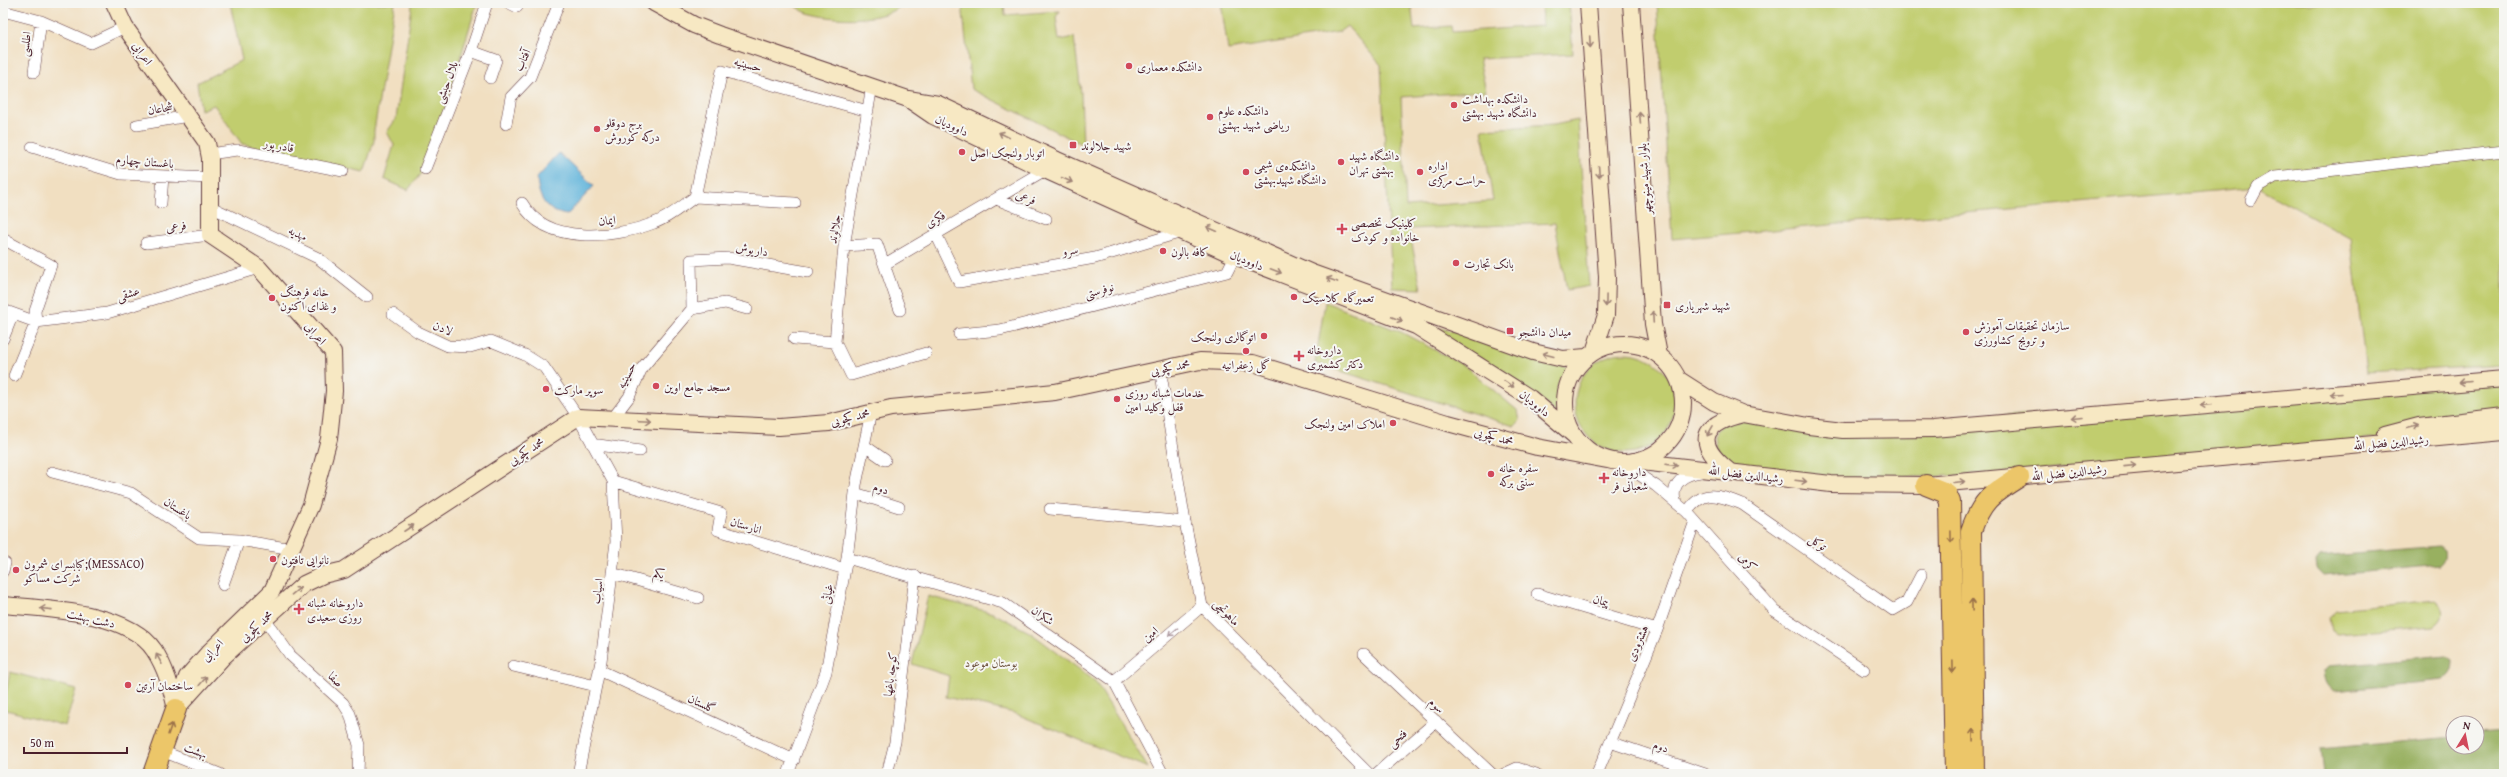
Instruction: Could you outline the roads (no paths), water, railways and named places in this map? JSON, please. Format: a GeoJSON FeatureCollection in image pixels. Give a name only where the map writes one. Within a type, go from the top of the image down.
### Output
{"type":"FeatureCollection","features":[{"type":"Feature","properties":{"kind":"highway"},"geometry":{"type":"LineString","coordinates":[[1974,774],[1971,531],[1979,510],[1993,493],[2019,477]]}},
{"type":"Feature","properties":{"kind":"highway"},"geometry":{"type":"LineString","coordinates":[[1926,485],[1946,493],[1950,502],[1955,774]]}},
{"type":"Feature","properties":{"kind":"highway"},"geometry":{"type":"LineString","coordinates":[[153,774],[176,709]]}},
{"type":"Feature","properties":{"kind":"main road","name":"اعرابی"},"geometry":{"type":"LineString","coordinates":[[114,3],[125,27],[207,143],[210,178],[210,234],[259,268],[333,352],[334,391],[329,439],[311,505],[292,549],[272,591],[209,652],[187,677],[176,709]]}},
{"type":"Feature","properties":{"kind":"main road","name":"داوودیان"},"geometry":{"type":"LineString","coordinates":[[654,3],[700,27],[908,99],[938,104],[1057,160],[1418,320],[1530,398],[1575,436]]}},
{"type":"Feature","properties":{"kind":"main road"},"geometry":{"type":"LineString","coordinates":[[1588,3],[1607,277],[1606,315],[1590,354],[1574,370],[1567,386],[1564,403],[1567,421],[1575,436],[1594,454],[1620,461],[1650,456],[1665,446],[1676,431],[1682,414],[1683,396],[1678,379],[1670,366],[1659,356],[1644,348],[1627,344],[1610,346],[1590,354]]}},
{"type":"Feature","properties":{"kind":"main road","name":"بلوار شهید مینوچهر"},"geometry":{"type":"LineString","coordinates":[[1631,3],[1653,324],[1659,356]]}},
{"type":"Feature","properties":{"kind":"main road","name":"داوودیان"},"geometry":{"type":"LineString","coordinates":[[908,99],[933,116],[1046,170],[1235,256],[1418,320],[1533,352],[1563,359],[1590,354]]}},
{"type":"Feature","properties":{"kind":"main road","name":"محمد کچویی"},"geometry":{"type":"LineString","coordinates":[[176,709],[224,656],[264,618],[304,584],[324,575],[344,570],[578,417],[613,418],[717,429],[779,427],[847,420],[871,412],[891,408],[1055,392],[1160,368],[1200,361],[1253,363],[1448,423],[1537,447],[1620,461]]}},
{"type":"Feature","properties":{"kind":"main road"},"geometry":{"type":"LineString","coordinates":[[1678,379],[1714,402],[1743,414],[1809,426],[1843,430],[1933,429],[2504,379]]}},
{"type":"Feature","properties":{"kind":"main road"},"geometry":{"type":"LineString","coordinates":[[1729,471],[1716,460],[1708,448],[1707,437],[1711,427],[1722,419],[1743,414]]}},
{"type":"Feature","properties":{"kind":"main road"},"geometry":{"type":"LineString","coordinates":[[2349,446],[2419,426],[2504,416]]}},
{"type":"Feature","properties":{"kind":"main road","name":"رشیدالدین فضل الله"},"geometry":{"type":"LineString","coordinates":[[1620,461],[1729,471],[1831,484],[1926,485],[2504,432]]}},
{"type":"Feature","properties":{"kind":"main road","name":"دشت بهشت"},"geometry":{"type":"LineString","coordinates":[[3,605],[59,611],[112,621],[136,632],[153,648],[166,672],[176,709]]}},
{"type":"Feature","properties":{"kind":"street","name":"بلال حبشی"},"geometry":{"type":"LineString","coordinates":[[425,169],[471,51],[487,3]]}},
{"type":"Feature","properties":{"kind":"street","name":"آفتاب"},"geometry":{"type":"LineString","coordinates":[[506,124],[511,97],[530,77],[560,3]]}},
{"type":"Feature","properties":{"kind":"street"},"geometry":{"type":"LineString","coordinates":[[3,11],[41,21],[91,43],[125,27]]}},
{"type":"Feature","properties":{"kind":"street","name":"اطلسی"},"geometry":{"type":"LineString","coordinates":[[34,72],[41,21]]}},
{"type":"Feature","properties":{"kind":"street"},"geometry":{"type":"LineString","coordinates":[[471,51],[496,60],[490,78]]}},
{"type":"Feature","properties":{"kind":"street","name":"حسینیه"},"geometry":{"type":"LineString","coordinates":[[695,197],[722,71],[868,110]]}},
{"type":"Feature","properties":{"kind":"street","name":"جلالوند"},"geometry":{"type":"LineString","coordinates":[[835,342],[844,246],[872,86]]}},
{"type":"Feature","properties":{"kind":"street","name":"شجاعان"},"geometry":{"type":"LineString","coordinates":[[137,125],[188,116]]}},
{"type":"Feature","properties":{"kind":"street","name":"باغستان چهارم"},"geometry":{"type":"LineString","coordinates":[[32,147],[121,174],[210,178]]}},
{"type":"Feature","properties":{"kind":"street","name":"قادر پور"},"geometry":{"type":"LineString","coordinates":[[209,154],[238,150],[343,171]]}},
{"type":"Feature","properties":{"kind":"street"},"geometry":{"type":"LineString","coordinates":[[2251,200],[2258,187],[2274,177],[2504,151]]}},
{"type":"Feature","properties":{"kind":"street","name":"فکری"},"geometry":{"type":"LineString","coordinates":[[885,264],[1046,170]]}},
{"type":"Feature","properties":{"kind":"street"},"geometry":{"type":"LineString","coordinates":[[161,203],[163,176]]}},
{"type":"Feature","properties":{"kind":"street"},"geometry":{"type":"LineString","coordinates":[[695,197],[795,203]]}},
{"type":"Feature","properties":{"kind":"street","name":"ایمان"},"geometry":{"type":"LineString","coordinates":[[522,203],[531,216],[546,225],[573,233],[599,235],[621,232],[655,223],[695,197]]}},
{"type":"Feature","properties":{"kind":"street","name":"فرعی"},"geometry":{"type":"LineString","coordinates":[[996,199],[1046,219]]}},
{"type":"Feature","properties":{"kind":"street","name":"مهدیه"},"geometry":{"type":"LineString","coordinates":[[209,206],[318,258],[367,297]]}},
{"type":"Feature","properties":{"kind":"street","name":"سرو"},"geometry":{"type":"LineString","coordinates":[[936,234],[959,282],[1095,258],[1182,232]]}},
{"type":"Feature","properties":{"kind":"street","name":"فرعی"},"geometry":{"type":"LineString","coordinates":[[146,243],[210,234]]}},
{"type":"Feature","properties":{"kind":"street"},"geometry":{"type":"LineString","coordinates":[[3,239],[51,264],[35,311],[36,322],[14,376]]}},
{"type":"Feature","properties":{"kind":"street"},"geometry":{"type":"LineString","coordinates":[[844,246],[876,244],[885,264],[900,310]]}},
{"type":"Feature","properties":{"kind":"street","name":"نوفرستی"},"geometry":{"type":"LineString","coordinates":[[959,334],[1000,330],[1227,272],[1235,256]]}},
{"type":"Feature","properties":{"kind":"street","name":"داریوش"},"geometry":{"type":"LineString","coordinates":[[692,309],[691,260],[728,258],[808,272]]}},
{"type":"Feature","properties":{"kind":"street","name":"عشقی"},"geometry":{"type":"LineString","coordinates":[[8,312],[36,322],[107,313],[259,268]]}},
{"type":"Feature","properties":{"kind":"street"},"geometry":{"type":"LineString","coordinates":[[692,309],[725,303],[747,309]]}},
{"type":"Feature","properties":{"kind":"street","name":"حسینیه"},"geometry":{"type":"LineString","coordinates":[[613,418],[629,397],[642,368],[692,309]]}},
{"type":"Feature","properties":{"kind":"street"},"geometry":{"type":"LineString","coordinates":[[3,339],[8,312]]}},
{"type":"Feature","properties":{"kind":"street","name":"لادن"},"geometry":{"type":"LineString","coordinates":[[393,314],[418,332],[448,346],[470,348],[491,341],[525,355],[544,367],[578,417]]}},
{"type":"Feature","properties":{"kind":"street"},"geometry":{"type":"LineString","coordinates":[[794,339],[835,342],[851,375],[926,353]]}},
{"type":"Feature","properties":{"kind":"street","name":"ماهوتچی"},"geometry":{"type":"LineString","coordinates":[[1160,368],[1185,522],[1202,606],[1369,774]]}},
{"type":"Feature","properties":{"kind":"street","name":"غیاثی"},"geometry":{"type":"LineString","coordinates":[[788,774],[826,672],[846,563],[855,493],[871,412]]}},
{"type":"Feature","properties":{"kind":"street","name":"اسیاب"},"geometry":{"type":"LineString","coordinates":[[578,417],[613,481],[616,542],[599,670],[578,774]]}},
{"type":"Feature","properties":{"kind":"street"},"geometry":{"type":"LineString","coordinates":[[592,444],[640,451]]}},
{"type":"Feature","properties":{"kind":"street"},"geometry":{"type":"LineString","coordinates":[[865,446],[885,460]]}},
{"type":"Feature","properties":{"kind":"street","name":"کرمی"},"geometry":{"type":"LineString","coordinates":[[1620,461],[1687,512],[1775,611],[1864,670]]}},
{"type":"Feature","properties":{"kind":"street"},"geometry":{"type":"LineString","coordinates":[[1675,502],[1673,493],[1676,483],[1696,472],[1713,470]]}},
{"type":"Feature","properties":{"kind":"street","name":"باغستان"},"geometry":{"type":"LineString","coordinates":[[52,472],[131,493],[199,538],[238,540],[292,549]]}},
{"type":"Feature","properties":{"kind":"street","name":"انارستان"},"geometry":{"type":"LineString","coordinates":[[613,481],[721,513],[718,530],[846,563]]}},
{"type":"Feature","properties":{"kind":"street","name":"دوم"},"geometry":{"type":"LineString","coordinates":[[855,493],[899,507]]}},
{"type":"Feature","properties":{"kind":"street","name":"توکل"},"geometry":{"type":"LineString","coordinates":[[1687,512],[1694,500],[1704,496],[1721,496],[1742,504],[1893,610],[1907,602],[1921,575]]}},
{"type":"Feature","properties":{"kind":"street"},"geometry":{"type":"LineString","coordinates":[[1050,509],[1185,522]]}},
{"type":"Feature","properties":{"kind":"street","name":"هشترودی"},"geometry":{"type":"LineString","coordinates":[[1597,774],[1657,630],[1696,521]]}},
{"type":"Feature","properties":{"kind":"street"},"geometry":{"type":"LineString","coordinates":[[223,584],[238,540]]}},
{"type":"Feature","properties":{"kind":"street","name":"شکران"},"geometry":{"type":"LineString","coordinates":[[846,563],[915,576],[1003,603],[1114,681],[1163,774]]}},
{"type":"Feature","properties":{"kind":"street","name":"یکم"},"geometry":{"type":"LineString","coordinates":[[612,573],[698,598]]}},
{"type":"Feature","properties":{"kind":"street","name":"کوچه باغها"},"geometry":{"type":"LineString","coordinates":[[887,774],[895,742],[915,576]]}},
{"type":"Feature","properties":{"kind":"street","name":"پیمان"},"geometry":{"type":"LineString","coordinates":[[1537,594],[1657,630]]}},
{"type":"Feature","properties":{"kind":"street","name":"امین"},"geometry":{"type":"LineString","coordinates":[[1114,681],[1202,606]]}},
{"type":"Feature","properties":{"kind":"street","name":"صفا"},"geometry":{"type":"LineString","coordinates":[[264,618],[290,654],[343,703],[350,714],[358,745],[358,774]]}},
{"type":"Feature","properties":{"kind":"street","name":"سوم"},"geometry":{"type":"LineString","coordinates":[[1364,654],[1492,774]]}},
{"type":"Feature","properties":{"kind":"street"},"geometry":{"type":"LineString","coordinates":[[513,666],[596,686]]}},
{"type":"Feature","properties":{"kind":"street","name":"گلستان"},"geometry":{"type":"LineString","coordinates":[[599,670],[794,760]]}},
{"type":"Feature","properties":{"kind":"street","name":"فتحی"},"geometry":{"type":"LineString","coordinates":[[1376,774],[1436,721]]}},
{"type":"Feature","properties":{"kind":"street","name":"دوم"},"geometry":{"type":"LineString","coordinates":[[1610,742],[1705,774]]}},
{"type":"Feature","properties":{"kind":"street","name":"بهشت"},"geometry":{"type":"LineString","coordinates":[[162,751],[220,774]]}},
{"type":"Feature","properties":{"kind":"street"},"geometry":{"type":"LineString","coordinates":[[1504,774],[1517,768],[1536,774]]}},
{"type":"Feature","properties":{"kind":"water"},"geometry":{"type":"Polygon","coordinates":[[[559,153],[594,186],[567,215],[553,211],[544,202],[539,191],[537,177],[559,153]]]}},
{"type":"Feature","properties":{"kind":"place","name":"دانشکده معماری"},"geometry":{"type":"Point","coordinates":[1129,66]}},
{"type":"Feature","properties":{"kind":"place","name":"دانشکده بهداشت دانشگاه شهید بهشتی"},"geometry":{"type":"Point","coordinates":[1454,105]}},
{"type":"Feature","properties":{"kind":"place","name":"دانشکده علوم ریاضی شهید بهشتی"},"geometry":{"type":"Point","coordinates":[1210,117]}},
{"type":"Feature","properties":{"kind":"place","name":"برج دوقلو درکه کوروش"},"geometry":{"type":"Point","coordinates":[597,129]}},
{"type":"Feature","properties":{"kind":"place","name":"شهید جلالوند"},"geometry":{"type":"Point","coordinates":[1073,145]}},
{"type":"Feature","properties":{"kind":"place","name":"اتوبار ولنجک اصل"},"geometry":{"type":"Point","coordinates":[962,152]}},
{"type":"Feature","properties":{"kind":"place","name":"دانشگاه شهید بهشتی تهران"},"geometry":{"type":"Point","coordinates":[1341,162]}},
{"type":"Feature","properties":{"kind":"place","name":"دانشکده‌ی شیمی دانشگاه شهیدبهشتی"},"geometry":{"type":"Point","coordinates":[1246,172]}},
{"type":"Feature","properties":{"kind":"place","name":"اداره حراست مرکزی"},"geometry":{"type":"Point","coordinates":[1420,172]}},
{"type":"Feature","properties":{"kind":"place","name":"کلینیک تخصصی خانواده و کودک"},"geometry":{"type":"Point","coordinates":[1342,229]}},
{"type":"Feature","properties":{"kind":"place","name":"کافه بالون"},"geometry":{"type":"Point","coordinates":[1163,251]}},
{"type":"Feature","properties":{"kind":"place","name":"بانک تجارت"},"geometry":{"type":"Point","coordinates":[1456,263]}},
{"type":"Feature","properties":{"kind":"place","name":"تعمیرگاه کلاسیک"},"geometry":{"type":"Point","coordinates":[1294,297]}},
{"type":"Feature","properties":{"kind":"place","name":"خانه فرهنگ و غذای اکنون"},"geometry":{"type":"Point","coordinates":[272,298]}},
{"type":"Feature","properties":{"kind":"place","name":"شهید شهریاری"},"geometry":{"type":"Point","coordinates":[1667,305]}},
{"type":"Feature","properties":{"kind":"place","name":"میدان دانشجو"},"geometry":{"type":"Point","coordinates":[1510,331]}},
{"type":"Feature","properties":{"kind":"place","name":"سازمان تحقیقات آموزش و ترویج کشاورزی"},"geometry":{"type":"Point","coordinates":[1966,332]}},
{"type":"Feature","properties":{"kind":"place","name":"اتوگالری ولنجک"},"geometry":{"type":"Point","coordinates":[1264,336]}},
{"type":"Feature","properties":{"kind":"place","name":"گل زعفرانیه"},"geometry":{"type":"Point","coordinates":[1246,351]}},
{"type":"Feature","properties":{"kind":"place","name":"داروخانه دکتر کشمیری"},"geometry":{"type":"Point","coordinates":[1299,356]}},
{"type":"Feature","properties":{"kind":"place","name":"مسجد جامع اوین"},"geometry":{"type":"Point","coordinates":[656,386]}},
{"type":"Feature","properties":{"kind":"place","name":"سوپر مارکت"},"geometry":{"type":"Point","coordinates":[546,389]}},
{"type":"Feature","properties":{"kind":"place","name":"خدمات شبانه روزی قفل وکلید امین"},"geometry":{"type":"Point","coordinates":[1117,399]}},
{"type":"Feature","properties":{"kind":"place","name":"املاک امین ولنجک"},"geometry":{"type":"Point","coordinates":[1393,423]}},
{"type":"Feature","properties":{"kind":"place","name":"سفره خانه سنتی برکه"},"geometry":{"type":"Point","coordinates":[1491,474]}},
{"type":"Feature","properties":{"kind":"place","name":"داروخانه شعبانی فر"},"geometry":{"type":"Point","coordinates":[1604,478]}},
{"type":"Feature","properties":{"kind":"place","name":"نانوایی تافتون"},"geometry":{"type":"Point","coordinates":[273,559]}},
{"type":"Feature","properties":{"kind":"place","name":"کبابسرای شمرون;(MESSACO) شرکت مساکو"},"geometry":{"type":"Point","coordinates":[16,570]}},
{"type":"Feature","properties":{"kind":"place","name":"داروخانه شبانه روزی سعیدی"},"geometry":{"type":"Point","coordinates":[299,609]}},
{"type":"Feature","properties":{"kind":"place","name":"ساختمان آرتین"},"geometry":{"type":"Point","coordinates":[128,685]}},
{"type":"Feature","properties":{"kind":"park label","name":"بوستان موعود"},"geometry":{"type":"Point","coordinates":[991,662]}}]}
